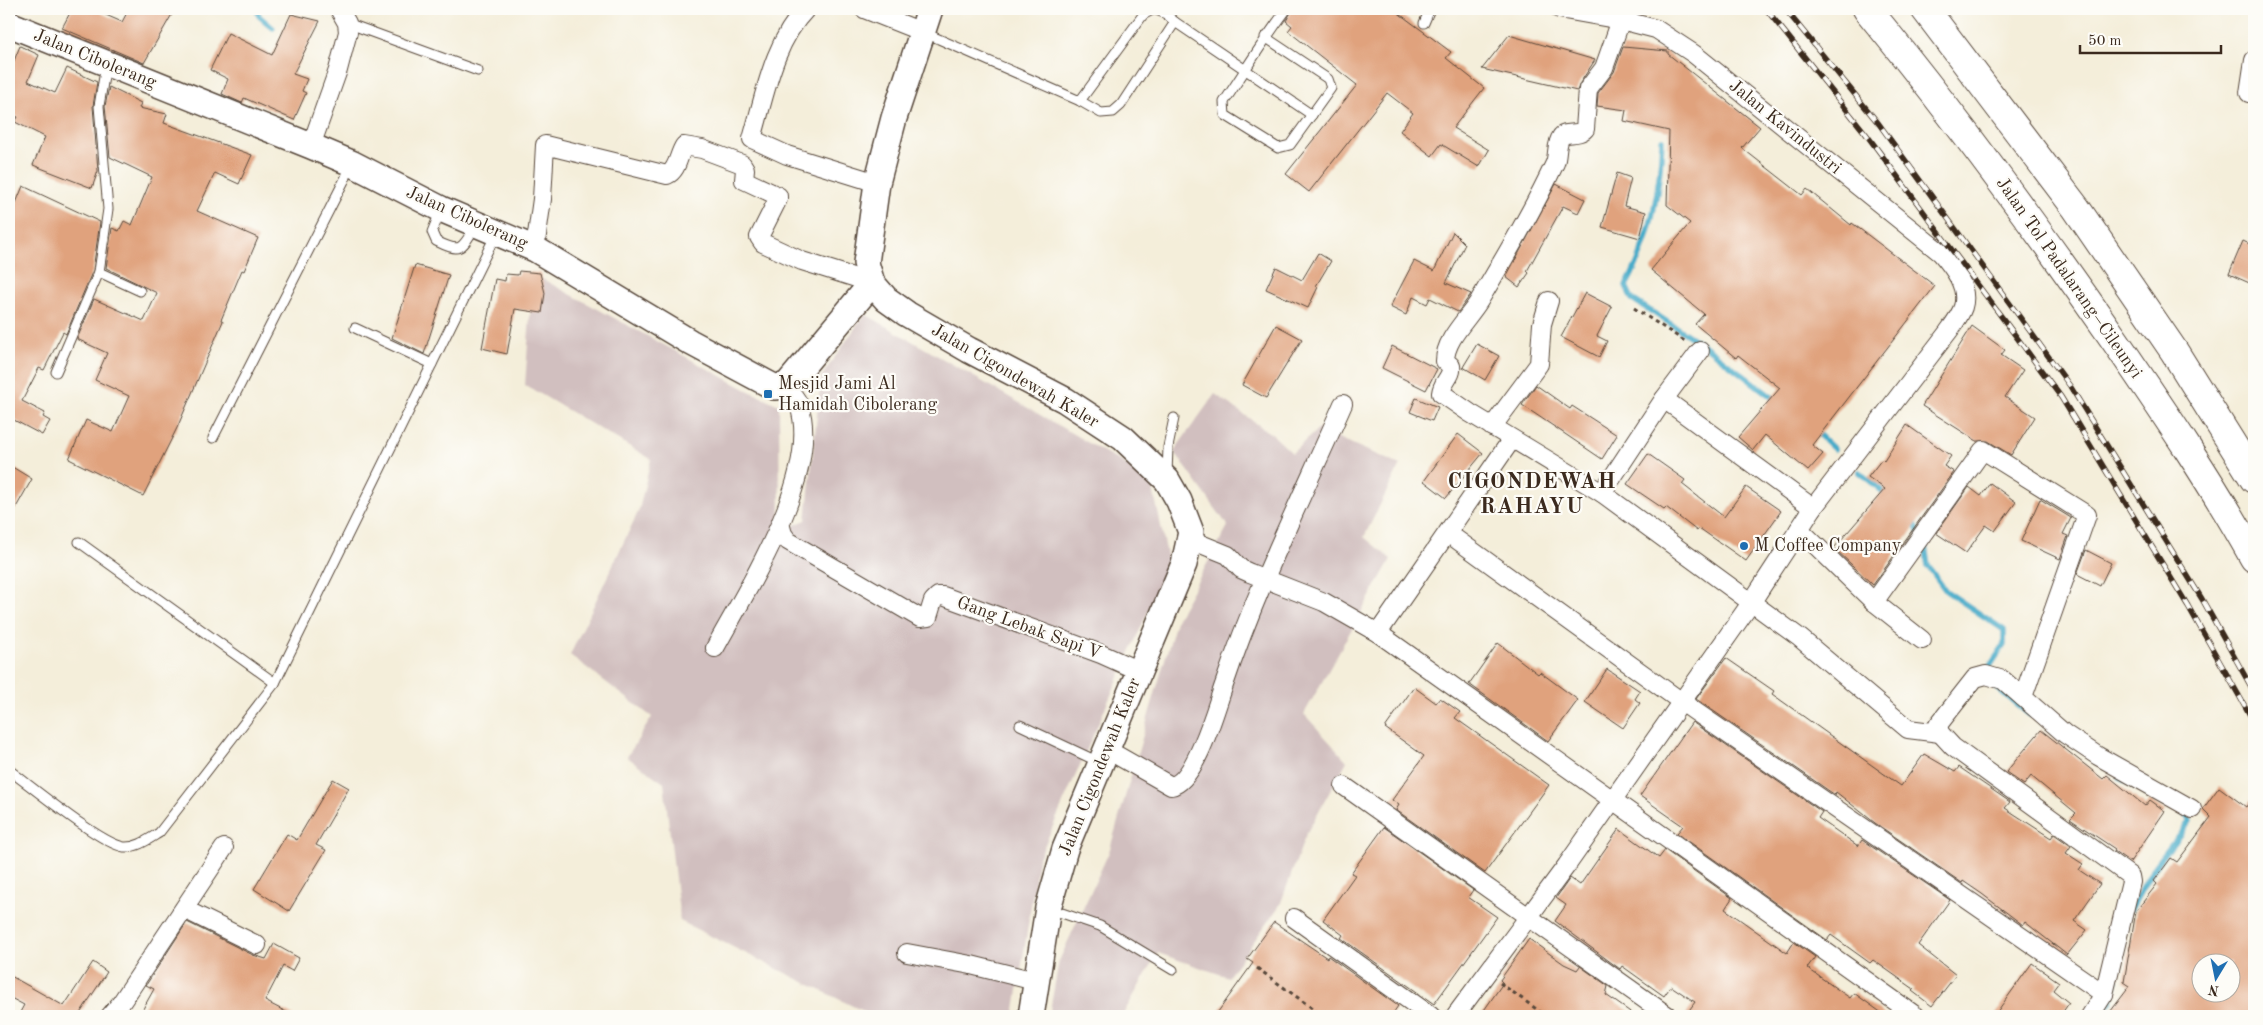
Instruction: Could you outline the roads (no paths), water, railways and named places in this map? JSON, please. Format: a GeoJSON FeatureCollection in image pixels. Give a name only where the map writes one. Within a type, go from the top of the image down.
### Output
{"type":"FeatureCollection","features":[{"type":"Feature","properties":{"kind":"highway","name":"Jalan Tol Padalarang–Cileunyi"},"geometry":{"type":"LineString","coordinates":[[1867,9],[1954,117],[2041,233],[2171,423],[2254,558]]}},
{"type":"Feature","properties":{"kind":"highway"},"geometry":{"type":"LineString","coordinates":[[1925,9],[2076,208],[2174,351],[2254,479]]}},
{"type":"Feature","properties":{"kind":"main road"},"geometry":{"type":"LineString","coordinates":[[786,386],[872,283],[866,263],[877,183],[894,118],[930,9]]}},
{"type":"Feature","properties":{"kind":"main road","name":"Jalan Cibolerang"},"geometry":{"type":"LineString","coordinates":[[9,24],[351,163],[441,209],[536,249],[690,342],[742,371],[774,387],[786,386]]}},
{"type":"Feature","properties":{"kind":"main road","name":"Jalan Cigondewah Kaler"},"geometry":{"type":"LineString","coordinates":[[872,283],[886,299],[907,314],[969,350],[1065,400],[1114,433],[1167,480],[1180,501],[1189,523],[1191,540],[1184,564],[1064,849],[1048,908],[1031,1016]]}},
{"type":"Feature","properties":{"kind":"street"},"geometry":{"type":"LineString","coordinates":[[806,9],[790,29],[781,46],[752,139],[742,164],[744,180],[778,196],[759,240],[802,261],[872,283]]}},
{"type":"Feature","properties":{"kind":"street"},"geometry":{"type":"LineString","coordinates":[[864,9],[922,32]]}},
{"type":"Feature","properties":{"kind":"street","name":"Jalan Kavindustri"},"geometry":{"type":"LineString","coordinates":[[1559,9],[1622,20],[1656,29],[1694,54],[1941,253],[1956,270],[1962,287],[1963,307],[1948,332],[1813,508]]}},
{"type":"Feature","properties":{"kind":"street"},"geometry":{"type":"LineString","coordinates":[[311,146],[338,70],[348,32],[343,16]]}},
{"type":"Feature","properties":{"kind":"street"},"geometry":{"type":"LineString","coordinates":[[1622,20],[1604,68],[1588,89],[1585,129],[1581,133],[1564,134],[1560,138],[1556,161],[1531,209],[1479,300],[1448,347],[1445,361],[1451,366],[1452,373],[1443,384],[1441,393],[1492,427],[1602,493],[1800,638],[1908,729],[1940,733]]}},
{"type":"Feature","properties":{"kind":"street"},"geometry":{"type":"LineString","coordinates":[[2248,93],[2254,60]]}},
{"type":"Feature","properties":{"kind":"street"},"geometry":{"type":"LineString","coordinates":[[752,139],[787,156],[877,183]]}},
{"type":"Feature","properties":{"kind":"street"},"geometry":{"type":"LineString","coordinates":[[536,249],[542,200],[545,145],[667,175],[671,173],[676,165],[684,146],[702,149],[742,164]]}},
{"type":"Feature","properties":{"kind":"street"},"geometry":{"type":"LineString","coordinates":[[1492,427],[1539,364],[1542,324],[1549,301]]}},
{"type":"Feature","properties":{"kind":"street"},"geometry":{"type":"LineString","coordinates":[[1602,493],[1664,399],[1700,350]]}},
{"type":"Feature","properties":{"kind":"street"},"geometry":{"type":"LineString","coordinates":[[715,648],[781,527],[800,464],[803,430],[799,404],[786,386]]}},
{"type":"Feature","properties":{"kind":"street"},"geometry":{"type":"LineString","coordinates":[[1455,1016],[1612,800],[1750,603],[1813,508],[1664,399]]}},
{"type":"Feature","properties":{"kind":"street"},"geometry":{"type":"LineString","coordinates":[[1104,756],[1171,786],[1184,781],[1210,729],[1229,668],[1265,578],[1343,404]]}},
{"type":"Feature","properties":{"kind":"street"},"geometry":{"type":"LineString","coordinates":[[1378,633],[1449,534],[1512,439]]}},
{"type":"Feature","properties":{"kind":"street"},"geometry":{"type":"LineString","coordinates":[[1874,602],[1982,450],[2087,515],[2023,697]]}},
{"type":"Feature","properties":{"kind":"street","name":"Gang Lebak Sapi V"},"geometry":{"type":"LineString","coordinates":[[781,527],[783,534],[794,545],[920,618],[928,617],[933,601],[938,596],[942,596],[1101,654],[1139,672]]}},
{"type":"Feature","properties":{"kind":"street"},"geometry":{"type":"LineString","coordinates":[[1799,529],[1874,602],[1922,640]]}},
{"type":"Feature","properties":{"kind":"street"},"geometry":{"type":"LineString","coordinates":[[1449,534],[1680,701],[2104,994]]}},
{"type":"Feature","properties":{"kind":"street"},"geometry":{"type":"LineString","coordinates":[[1191,540],[1228,555],[1241,568],[1324,602],[1378,633],[1916,1016]]}},
{"type":"Feature","properties":{"kind":"street"},"geometry":{"type":"LineString","coordinates":[[2090,1016],[2104,994],[2131,882],[2129,873],[1953,747],[1940,733],[1938,728],[1939,722],[1975,678],[1980,675],[2004,680],[2065,734],[2098,756],[2192,809]]}},
{"type":"Feature","properties":{"kind":"street"},"geometry":{"type":"LineString","coordinates":[[1344,786],[1527,918],[1668,1016]]}},
{"type":"Feature","properties":{"kind":"street"},"geometry":{"type":"LineString","coordinates":[[110,1016],[121,1003],[224,848]]}},
{"type":"Feature","properties":{"kind":"street"},"geometry":{"type":"LineString","coordinates":[[184,909],[257,945]]}},
{"type":"Feature","properties":{"kind":"street"},"geometry":{"type":"LineString","coordinates":[[1294,918],[1431,1016]]}},
{"type":"Feature","properties":{"kind":"street"},"geometry":{"type":"LineString","coordinates":[[907,953],[971,965],[1035,981]]}},
{"type":"Feature","properties":{"kind":"lane"},"geometry":{"type":"LineString","coordinates":[[1080,101],[1143,16],[1154,9],[1166,14],[1312,115]]}},
{"type":"Feature","properties":{"kind":"lane"},"geometry":{"type":"LineString","coordinates":[[1265,37],[1328,79],[1332,88],[1290,145],[1278,148],[1226,115],[1224,102],[1265,37],[1287,9]]}},
{"type":"Feature","properties":{"kind":"lane"},"geometry":{"type":"LineString","coordinates":[[1424,23],[1430,9]]}},
{"type":"Feature","properties":{"kind":"lane"},"geometry":{"type":"LineString","coordinates":[[343,16],[478,71]]}},
{"type":"Feature","properties":{"kind":"lane"},"geometry":{"type":"LineString","coordinates":[[922,32],[1080,101],[1101,113],[1113,112],[1121,104],[1175,22]]}},
{"type":"Feature","properties":{"kind":"lane"},"geometry":{"type":"LineString","coordinates":[[56,372],[99,272],[108,209],[99,106],[107,63]]}},
{"type":"Feature","properties":{"kind":"lane"},"geometry":{"type":"LineString","coordinates":[[213,438],[346,177],[351,163]]}},
{"type":"Feature","properties":{"kind":"lane"},"geometry":{"type":"LineString","coordinates":[[9,770],[102,838],[124,847],[140,844],[159,833],[275,683],[432,364],[487,229]]}},
{"type":"Feature","properties":{"kind":"lane"},"geometry":{"type":"LineString","coordinates":[[99,272],[140,291]]}},
{"type":"Feature","properties":{"kind":"lane"},"geometry":{"type":"LineString","coordinates":[[355,328],[432,364]]}},
{"type":"Feature","properties":{"kind":"lane"},"geometry":{"type":"LineString","coordinates":[[1167,480],[1168,447],[1174,418]]}},
{"type":"Feature","properties":{"kind":"lane"},"geometry":{"type":"LineString","coordinates":[[79,542],[275,683]]}},
{"type":"Feature","properties":{"kind":"lane"},"geometry":{"type":"LineString","coordinates":[[1020,725],[1104,756]]}},
{"type":"Feature","properties":{"kind":"lane"},"geometry":{"type":"LineString","coordinates":[[1048,908],[1100,926],[1173,970]]}},
{"type":"Feature","properties":{"kind":"waterway"},"geometry":{"type":"LineString","coordinates":[[257,9],[259,16],[273,28]]}},
{"type":"Feature","properties":{"kind":"waterway"},"geometry":{"type":"LineString","coordinates":[[1662,140],[1659,178],[1653,215],[1642,251],[1626,286],[1632,299],[1705,346],[1777,401]]}},
{"type":"Feature","properties":{"kind":"waterway"},"geometry":{"type":"LineString","coordinates":[[1814,430],[1834,449]]}},
{"type":"Feature","properties":{"kind":"waterway"},"geometry":{"type":"LineString","coordinates":[[1859,472],[1888,496]]}},
{"type":"Feature","properties":{"kind":"waterway"},"geometry":{"type":"LineString","coordinates":[[1913,520],[1925,546],[1928,566],[1946,591],[2004,630],[2004,645],[1990,666]]}},
{"type":"Feature","properties":{"kind":"waterway"},"geometry":{"type":"LineString","coordinates":[[1991,683],[2030,715]]}},
{"type":"Feature","properties":{"kind":"waterway"},"geometry":{"type":"LineString","coordinates":[[2120,778],[2146,793]]}},
{"type":"Feature","properties":{"kind":"waterway"},"geometry":{"type":"LineString","coordinates":[[2131,909],[2151,872],[2190,821],[2183,812]]}},
{"type":"Feature","properties":{"kind":"waterway"},"geometry":{"type":"LineString","coordinates":[[2101,1016],[2111,1001],[2116,982]]}},
{"type":"Feature","properties":{"kind":"railway"},"geometry":{"type":"LineString","coordinates":[[1766,9],[1866,134],[2061,397],[2188,606],[2254,722]]}},
{"type":"Feature","properties":{"kind":"railway"},"geometry":{"type":"LineString","coordinates":[[1785,9],[1879,124],[2070,386],[2202,599],[2254,692]]}},
{"type":"Feature","properties":{"kind":"place","name":"Mesjid Jami Al Hamidah Cibolerang"},"geometry":{"type":"Point","coordinates":[768,394]}},
{"type":"Feature","properties":{"kind":"place","name":"M Coffee Company"},"geometry":{"type":"Point","coordinates":[1744,546]}},
{"type":"Feature","properties":{"kind":"district","name":"CIGONDEWAH RAHAYU"},"geometry":{"type":"Point","coordinates":[1532,494]}}]}
